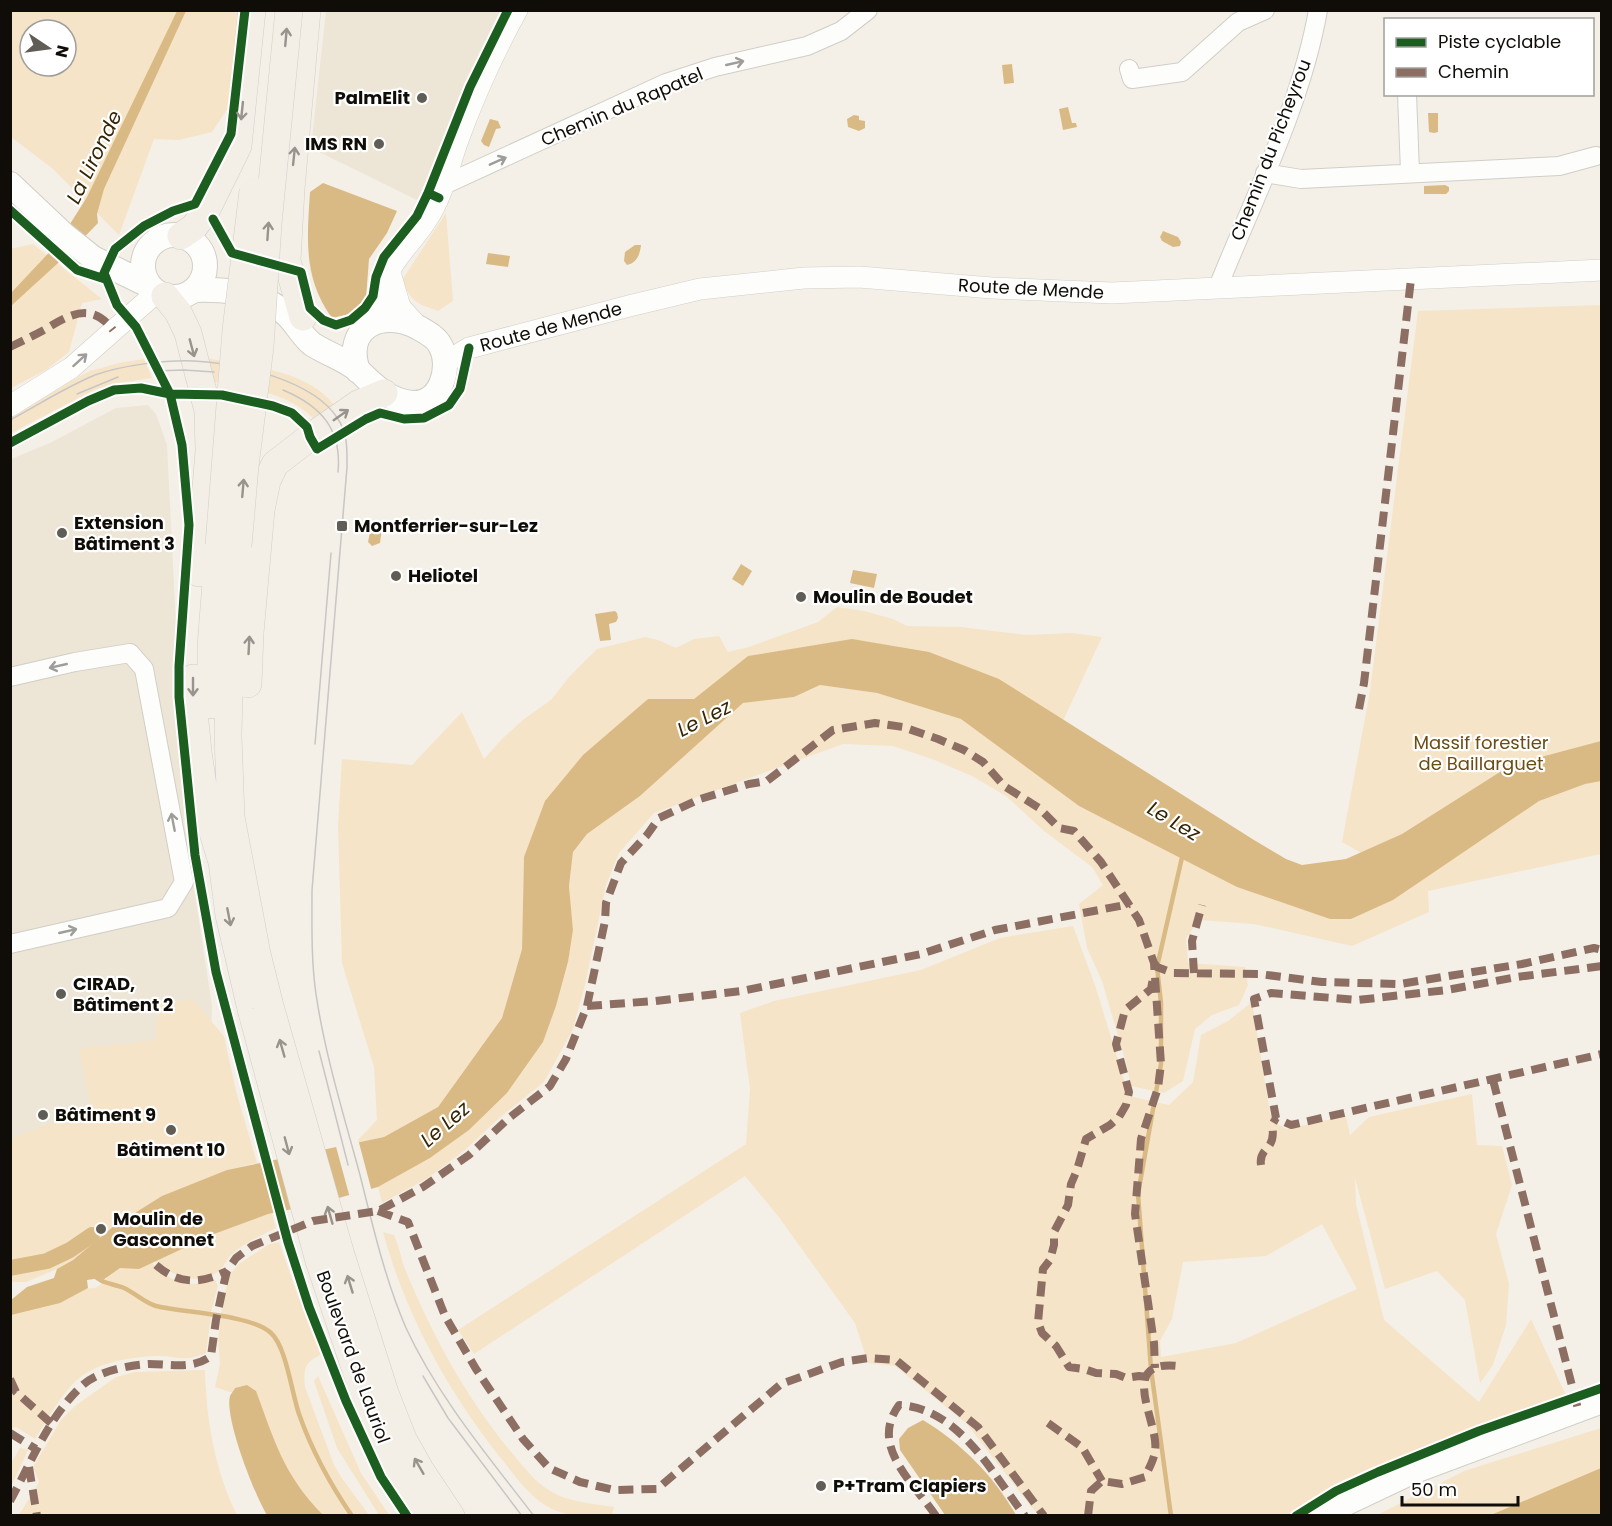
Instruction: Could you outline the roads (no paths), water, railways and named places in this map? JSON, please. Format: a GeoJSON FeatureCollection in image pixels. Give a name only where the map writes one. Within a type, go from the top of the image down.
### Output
{"type":"FeatureCollection","features":[{"type":"Feature","properties":{"kind":"main road"},"geometry":{"type":"LineString","coordinates":[[182,236],[194,227],[205,213],[238,146],[252,10]]}},
{"type":"Feature","properties":{"kind":"main road"},"geometry":{"type":"LineString","coordinates":[[270,10],[251,215],[236,330],[229,546],[228,736],[231,817],[257,954],[270,1006],[288,1107]]}},
{"type":"Feature","properties":{"kind":"main road"},"geometry":{"type":"LineString","coordinates":[[289,10],[268,224],[260,346],[245,466],[211,646],[211,738],[221,859],[229,915],[288,1107],[330,1258]]}},
{"type":"Feature","properties":{"kind":"main road"},"geometry":{"type":"LineString","coordinates":[[303,317],[287,261],[288,222],[307,10]]}},
{"type":"Feature","properties":{"kind":"main road"},"geometry":{"type":"LineString","coordinates":[[11,185],[93,258],[157,291],[178,297],[195,290],[219,289],[249,295],[276,307],[288,316],[309,342],[340,358],[358,371],[368,382],[396,399],[414,403],[424,401],[434,394],[440,386],[443,354],[419,328],[401,321],[379,321],[368,325],[361,331],[357,340],[354,352],[358,371]]}},
{"type":"Feature","properties":{"kind":"main road"},"geometry":{"type":"LineString","coordinates":[[221,859],[207,813],[193,702],[192,658],[209,451],[208,411],[188,333],[178,312],[144,277],[144,258],[148,249],[163,237],[182,236],[191,240],[204,256],[232,277],[287,301],[318,330],[330,337],[357,340]]}},
{"type":"Feature","properties":{"kind":"main road"},"geometry":{"type":"LineString","coordinates":[[195,290],[205,271],[204,256]]}},
{"type":"Feature","properties":{"kind":"main road"},"geometry":{"type":"LineString","coordinates":[[112,267],[135,263],[144,258]]}},
{"type":"Feature","properties":{"kind":"main road"},"geometry":{"type":"LineString","coordinates":[[257,954],[242,844],[241,810],[250,633],[261,510],[267,481],[275,464],[296,447],[358,404],[384,393]]}},
{"type":"Feature","properties":{"kind":"main road","name":"Boulevard de Lauriol"},"geometry":{"type":"LineString","coordinates":[[330,1258],[374,1424],[423,1515]]}},
{"type":"Feature","properties":{"kind":"main road","name":"Boulevard de Lauriol"},"geometry":{"type":"LineString","coordinates":[[330,1258],[403,1439],[421,1471],[451,1515]]}},
{"type":"Feature","properties":{"kind":"main road"},"geometry":{"type":"LineString","coordinates":[[1319,1515],[1412,1472],[1602,1401]]}},
{"type":"Feature","properties":{"kind":"street"},"geometry":{"type":"LineString","coordinates":[[379,321],[381,293],[389,269],[425,222],[444,185],[457,142],[485,74],[517,10]]}},
{"type":"Feature","properties":{"kind":"street","name":"Chemin du Rapatel"},"geometry":{"type":"LineString","coordinates":[[444,185],[666,84],[715,67],[807,46],[841,31],[868,10]]}},
{"type":"Feature","properties":{"kind":"street"},"geometry":{"type":"LineString","coordinates":[[1129,69],[1132,79],[1182,72],[1238,22],[1265,10]]}},
{"type":"Feature","properties":{"kind":"street","name":"Chemin du Picheyrou"},"geometry":{"type":"LineString","coordinates":[[1218,287],[1265,173],[1312,44],[1318,10]]}},
{"type":"Feature","properties":{"kind":"street"},"geometry":{"type":"LineString","coordinates":[[1407,96],[1410,172]]}},
{"type":"Feature","properties":{"kind":"street"},"geometry":{"type":"LineString","coordinates":[[1265,173],[1301,179],[1559,166],[1596,156]]}},
{"type":"Feature","properties":{"kind":"street"},"geometry":{"type":"LineString","coordinates":[[389,269],[400,307],[419,328]]}},
{"type":"Feature","properties":{"kind":"street","name":"Route de Mende"},"geometry":{"type":"LineString","coordinates":[[443,354],[450,359],[469,348],[700,289],[804,278],[859,277],[992,288],[1112,293],[1602,270]]}},
{"type":"Feature","properties":{"kind":"street"},"geometry":{"type":"LineString","coordinates":[[10,406],[71,368],[157,291]]}},
{"type":"Feature","properties":{"kind":"street"},"geometry":{"type":"LineString","coordinates":[[10,677],[75,662],[130,653],[144,669],[184,882],[168,908],[10,944]]}},
{"type":"Feature","properties":{"kind":"water","name":"La Lironde"},"geometry":{"type":"Polygon","coordinates":[[[177,11],[186,11],[104,189],[97,214],[98,223],[11,306],[11,293],[58,243],[87,197],[177,11]]]}},
{"type":"Feature","properties":{"kind":"water"},"geometry":{"type":"Polygon","coordinates":[[[1012,64],[1014,83],[1004,84],[1002,65],[1012,64]]]}},
{"type":"Feature","properties":{"kind":"water"},"geometry":{"type":"Polygon","coordinates":[[[1068,107],[1072,123],[1076,123],[1077,127],[1063,130],[1059,109],[1068,107]]]}},
{"type":"Feature","properties":{"kind":"water"},"geometry":{"type":"Polygon","coordinates":[[[1428,113],[1438,113],[1438,132],[1429,132],[1428,113]]]}},
{"type":"Feature","properties":{"kind":"water"},"geometry":{"type":"Polygon","coordinates":[[[854,115],[859,116],[859,120],[865,121],[865,128],[859,131],[848,127],[847,119],[854,115]]]}},
{"type":"Feature","properties":{"kind":"water"},"geometry":{"type":"Polygon","coordinates":[[[490,119],[498,121],[501,128],[496,129],[489,147],[481,141],[490,119]]]}},
{"type":"Feature","properties":{"kind":"water"},"geometry":{"type":"Polygon","coordinates":[[[323,183],[397,211],[387,233],[369,259],[366,298],[350,314],[332,318],[316,288],[309,258],[310,192],[323,183]]]}},
{"type":"Feature","properties":{"kind":"water"},"geometry":{"type":"Polygon","coordinates":[[[1445,185],[1449,187],[1446,194],[1424,194],[1424,186],[1445,185]]]}},
{"type":"Feature","properties":{"kind":"water"},"geometry":{"type":"Polygon","coordinates":[[[1163,231],[1178,237],[1181,242],[1180,246],[1173,247],[1162,241],[1160,237],[1163,231]]]}},
{"type":"Feature","properties":{"kind":"water"},"geometry":{"type":"Polygon","coordinates":[[[635,245],[641,245],[639,255],[636,260],[627,265],[624,261],[625,252],[635,245]]]}},
{"type":"Feature","properties":{"kind":"water"},"geometry":{"type":"Polygon","coordinates":[[[488,253],[510,256],[508,267],[486,264],[488,253]]]}},
{"type":"Feature","properties":{"kind":"water"},"geometry":{"type":"Polygon","coordinates":[[[376,523],[382,528],[380,543],[372,546],[368,542],[371,527],[376,523]]]}},
{"type":"Feature","properties":{"kind":"water"},"geometry":{"type":"Polygon","coordinates":[[[741,564],[752,571],[743,586],[732,579],[741,564]]]}},
{"type":"Feature","properties":{"kind":"water"},"geometry":{"type":"Polygon","coordinates":[[[853,570],[877,574],[874,588],[850,583],[853,570]]]}},
{"type":"Feature","properties":{"kind":"water"},"geometry":{"type":"Polygon","coordinates":[[[615,611],[618,618],[616,622],[609,624],[611,640],[600,641],[595,614],[615,611]]]}},
{"type":"Feature","properties":{"kind":"water","name":"Le Lez"},"geometry":{"type":"Polygon","coordinates":[[[852,639],[929,652],[999,679],[1254,840],[1286,859],[1302,865],[1346,859],[1402,834],[1511,765],[1601,741],[1601,781],[1585,784],[1539,801],[1393,900],[1351,919],[1330,919],[1237,887],[1079,806],[961,719],[877,693],[820,685],[794,697],[743,703],[640,796],[587,834],[573,852],[569,886],[573,930],[568,962],[543,1042],[507,1093],[469,1130],[430,1158],[378,1187],[317,1204],[268,1214],[214,1234],[139,1269],[120,1268],[103,1280],[101,1278],[87,1280],[88,1288],[60,1303],[11,1315],[11,1300],[27,1287],[54,1278],[57,1269],[73,1260],[114,1226],[162,1196],[227,1170],[384,1137],[438,1107],[502,1018],[522,949],[524,857],[545,801],[583,755],[648,699],[694,699],[748,656],[852,639]]]}},
{"type":"Feature","properties":{"kind":"water"},"geometry":{"type":"Polygon","coordinates":[[[247,1385],[256,1391],[275,1442],[289,1471],[298,1486],[323,1515],[267,1515],[248,1475],[229,1406],[230,1395],[235,1388],[247,1385]]]}},
{"type":"Feature","properties":{"kind":"water"},"geometry":{"type":"Polygon","coordinates":[[[923,1420],[950,1439],[976,1462],[998,1487],[1016,1515],[945,1515],[900,1450],[899,1439],[908,1428],[923,1420]]]}},
{"type":"Feature","properties":{"kind":"water"},"geometry":{"type":"Polygon","coordinates":[[[1601,1468],[1601,1515],[1491,1515],[1601,1468]]]}},
{"type":"Feature","properties":{"kind":"waterway"},"geometry":{"type":"LineString","coordinates":[[1171,1516],[1151,1369],[1138,1194],[1161,1064],[1161,1003],[1157,967],[1183,853]]}},
{"type":"Feature","properties":{"kind":"waterway"},"geometry":{"type":"LineString","coordinates":[[10,1268],[47,1261],[70,1250],[92,1235]]}},
{"type":"Feature","properties":{"kind":"waterway"},"geometry":{"type":"LineString","coordinates":[[92,1273],[102,1281],[124,1288],[156,1306],[233,1318],[261,1327],[271,1333],[285,1359],[299,1414],[310,1441],[329,1479],[352,1516]]}},
{"type":"Feature","properties":{"kind":"tram line"},"geometry":{"type":"LineString","coordinates":[[10,420],[95,375],[144,364],[194,361],[231,365],[293,384],[327,405],[344,430],[347,467],[312,890],[313,968],[324,1040],[380,1253],[406,1328],[448,1402],[534,1516]]}},
{"type":"Feature","properties":{"kind":"tram line"},"geometry":{"type":"LineString","coordinates":[[154,371],[214,372]]}},
{"type":"Feature","properties":{"kind":"tram line"},"geometry":{"type":"LineString","coordinates":[[77,394],[118,377]]}},
{"type":"Feature","properties":{"kind":"tram line"},"geometry":{"type":"LineString","coordinates":[[283,390],[308,404],[326,421],[336,443],[338,472]]}},
{"type":"Feature","properties":{"kind":"tram line"},"geometry":{"type":"LineString","coordinates":[[315,744],[331,553]]}},
{"type":"Feature","properties":{"kind":"tram line"},"geometry":{"type":"LineString","coordinates":[[319,1051],[348,1165]]}},
{"type":"Feature","properties":{"kind":"tram line"},"geometry":{"type":"LineString","coordinates":[[423,1376],[448,1418],[522,1516]]}},
{"type":"Feature","properties":{"kind":"place","name":"PalmElit"},"geometry":{"type":"Point","coordinates":[422,98]}},
{"type":"Feature","properties":{"kind":"place","name":"IMS RN"},"geometry":{"type":"Point","coordinates":[379,144]}},
{"type":"Feature","properties":{"kind":"place","name":"Montferrier-sur-Lez"},"geometry":{"type":"Point","coordinates":[342,526]}},
{"type":"Feature","properties":{"kind":"place","name":"Extension Bâtiment 3"},"geometry":{"type":"Point","coordinates":[62,533]}},
{"type":"Feature","properties":{"kind":"place","name":"Heliotel"},"geometry":{"type":"Point","coordinates":[396,576]}},
{"type":"Feature","properties":{"kind":"place","name":"Moulin de Boudet"},"geometry":{"type":"Point","coordinates":[801,597]}},
{"type":"Feature","properties":{"kind":"place","name":"CIRAD, Bâtiment 2"},"geometry":{"type":"Point","coordinates":[61,994]}},
{"type":"Feature","properties":{"kind":"place","name":"Bâtiment 9"},"geometry":{"type":"Point","coordinates":[43,1115]}},
{"type":"Feature","properties":{"kind":"place","name":"Bâtiment 10"},"geometry":{"type":"Point","coordinates":[171,1130]}},
{"type":"Feature","properties":{"kind":"place","name":"Moulin de Gasconnet"},"geometry":{"type":"Point","coordinates":[101,1229]}},
{"type":"Feature","properties":{"kind":"place","name":"P+Tram Clapiers"},"geometry":{"type":"Point","coordinates":[821,1486]}},
{"type":"Feature","properties":{"kind":"park label","name":"Massif forestier de Baillarguet"},"geometry":{"type":"Point","coordinates":[1481,753]}}]}
